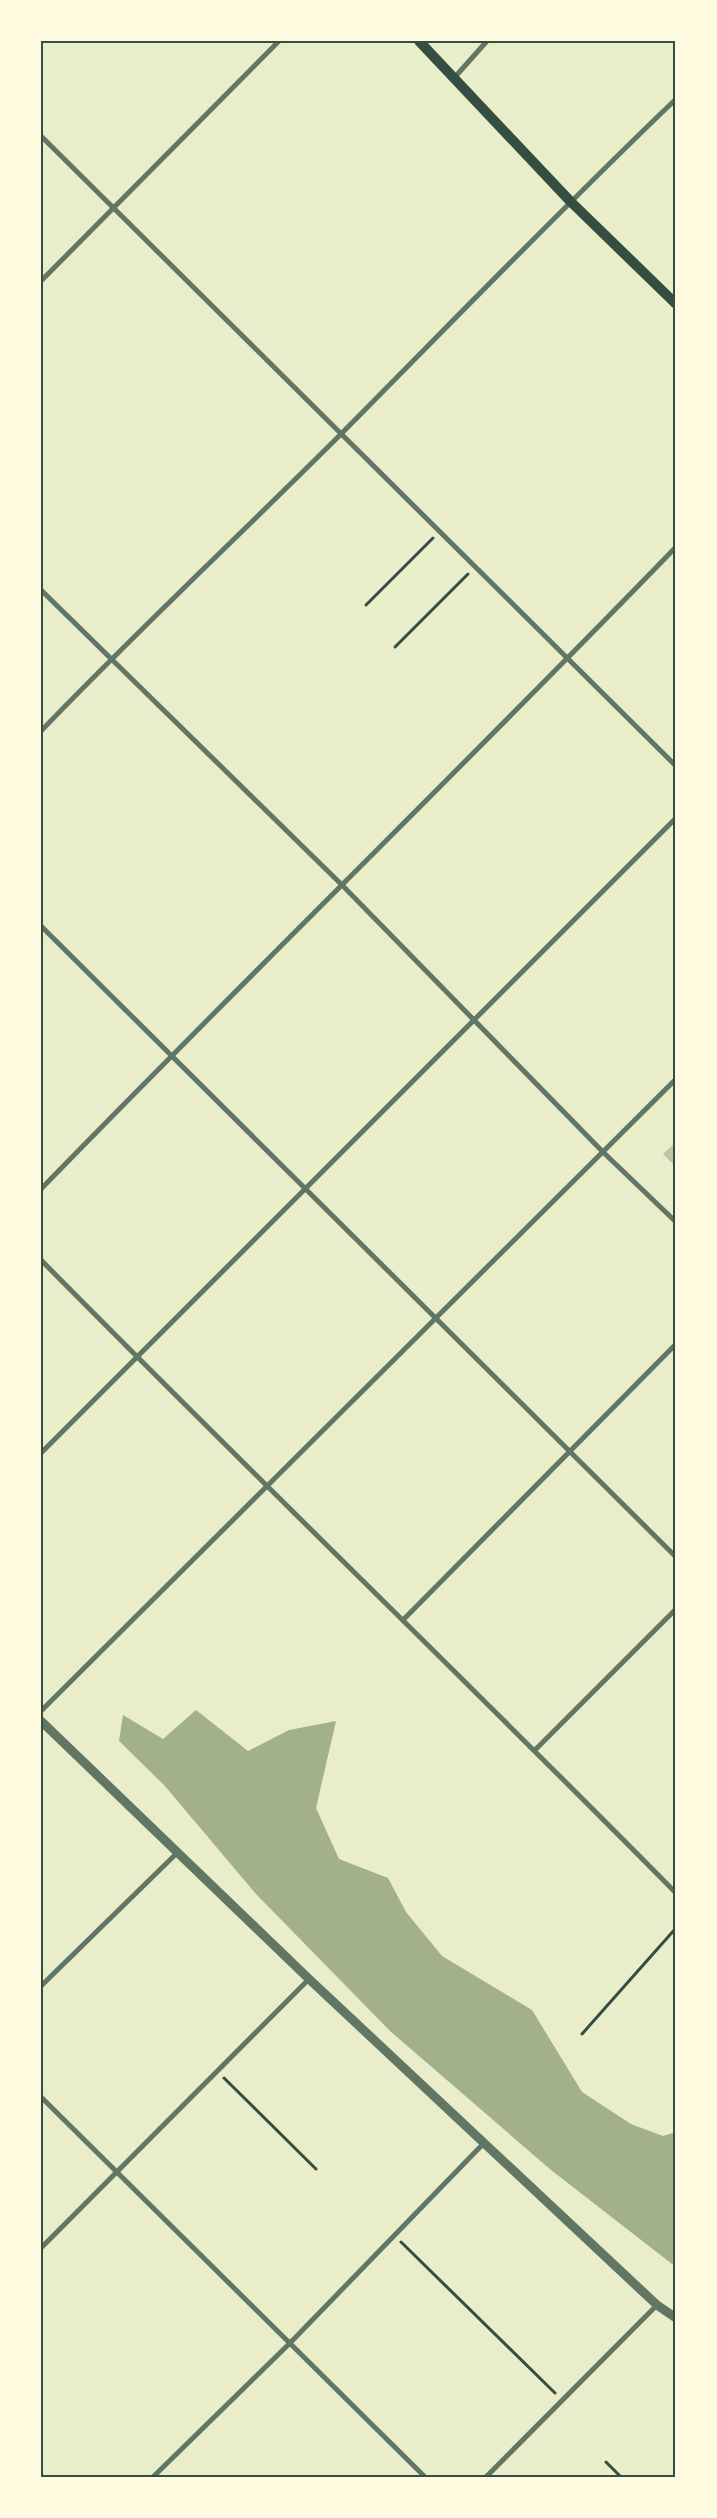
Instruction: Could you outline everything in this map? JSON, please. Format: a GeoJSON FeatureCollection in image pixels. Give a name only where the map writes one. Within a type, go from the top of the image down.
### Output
{"type":"FeatureCollection","features":[{"type":"Feature","properties":{"kind":"main road"},"geometry":{"type":"LineString","coordinates":[[420,41],[570,201],[676,304]]}},
{"type":"Feature","properties":{"kind":"street"},"geometry":{"type":"LineString","coordinates":[[41,281],[114,210],[279,41]]}},
{"type":"Feature","properties":{"kind":"street"},"geometry":{"type":"LineString","coordinates":[[455,77],[487,41]]}},
{"type":"Feature","properties":{"kind":"street"},"geometry":{"type":"LineString","coordinates":[[41,731],[111,659],[341,434],[570,201],[676,99]]}},
{"type":"Feature","properties":{"kind":"street"},"geometry":{"type":"LineString","coordinates":[[41,136],[438,532],[476,567],[676,766]]}},
{"type":"Feature","properties":{"kind":"street"},"geometry":{"type":"LineString","coordinates":[[41,1189],[171,1055],[568,658],[676,547]]}},
{"type":"Feature","properties":{"kind":"street"},"geometry":{"type":"LineString","coordinates":[[41,590],[342,885],[604,1152],[676,1222]]}},
{"type":"Feature","properties":{"kind":"street"},"geometry":{"type":"LineString","coordinates":[[41,1453],[676,818]]}},
{"type":"Feature","properties":{"kind":"street"},"geometry":{"type":"LineString","coordinates":[[41,926],[676,1558]]}},
{"type":"Feature","properties":{"kind":"street"},"geometry":{"type":"LineString","coordinates":[[41,1711],[676,1079]]}},
{"type":"Feature","properties":{"kind":"street"},"geometry":{"type":"LineString","coordinates":[[41,1260],[535,1750],[676,1893]]}},
{"type":"Feature","properties":{"kind":"street"},"geometry":{"type":"LineString","coordinates":[[403,1620],[569,1450],[676,1344]]}},
{"type":"Feature","properties":{"kind":"street"},"geometry":{"type":"LineString","coordinates":[[535,1750],[676,1609]]}},
{"type":"Feature","properties":{"kind":"street"},"geometry":{"type":"LineString","coordinates":[[41,1721],[483,2144],[657,2305],[676,2318]]}},
{"type":"Feature","properties":{"kind":"street"},"geometry":{"type":"LineString","coordinates":[[41,1986],[178,1852]]}},
{"type":"Feature","properties":{"kind":"street"},"geometry":{"type":"LineString","coordinates":[[41,2248],[219,2072],[309,1979]]}},
{"type":"Feature","properties":{"kind":"street"},"geometry":{"type":"LineString","coordinates":[[41,2096],[425,2477]]}},
{"type":"Feature","properties":{"kind":"street"},"geometry":{"type":"LineString","coordinates":[[153,2477],[291,2342],[483,2144]]}},
{"type":"Feature","properties":{"kind":"street"},"geometry":{"type":"LineString","coordinates":[[486,2477],[657,2305]]}},
{"type":"Feature","properties":{"kind":"path"},"geometry":{"type":"LineString","coordinates":[[366,605],[438,532]]}},
{"type":"Feature","properties":{"kind":"path"},"geometry":{"type":"LineString","coordinates":[[395,647],[476,567]]}},
{"type":"Feature","properties":{"kind":"path"},"geometry":{"type":"LineString","coordinates":[[582,2034],[676,1928]]}},
{"type":"Feature","properties":{"kind":"path"},"geometry":{"type":"LineString","coordinates":[[219,2072],[316,2169]]}},
{"type":"Feature","properties":{"kind":"path"},"geometry":{"type":"LineString","coordinates":[[395,2236],[563,2401]]}},
{"type":"Feature","properties":{"kind":"path"},"geometry":{"type":"LineString","coordinates":[[606,2462],[621,2477]]}},
{"type":"Feature","properties":{"kind":"shaded area"},"geometry":{"type":"Polygon","coordinates":[[[196,1710],[248,1751],[289,1730],[336,1721],[316,1808],[339,1859],[388,1878],[406,1912],[442,1956],[532,2010],[582,2092],[631,2124],[663,2136],[676,2132],[676,2261],[672,2264],[551,2170],[390,2031],[256,1894],[164,1785],[119,1741],[123,1715],[163,1739],[196,1710]]]}},
{"type":"Feature","properties":{"kind":"building"},"geometry":{"type":"Polygon","coordinates":[[[676,1142],[676,1167],[663,1154],[676,1142]]]}}]}
